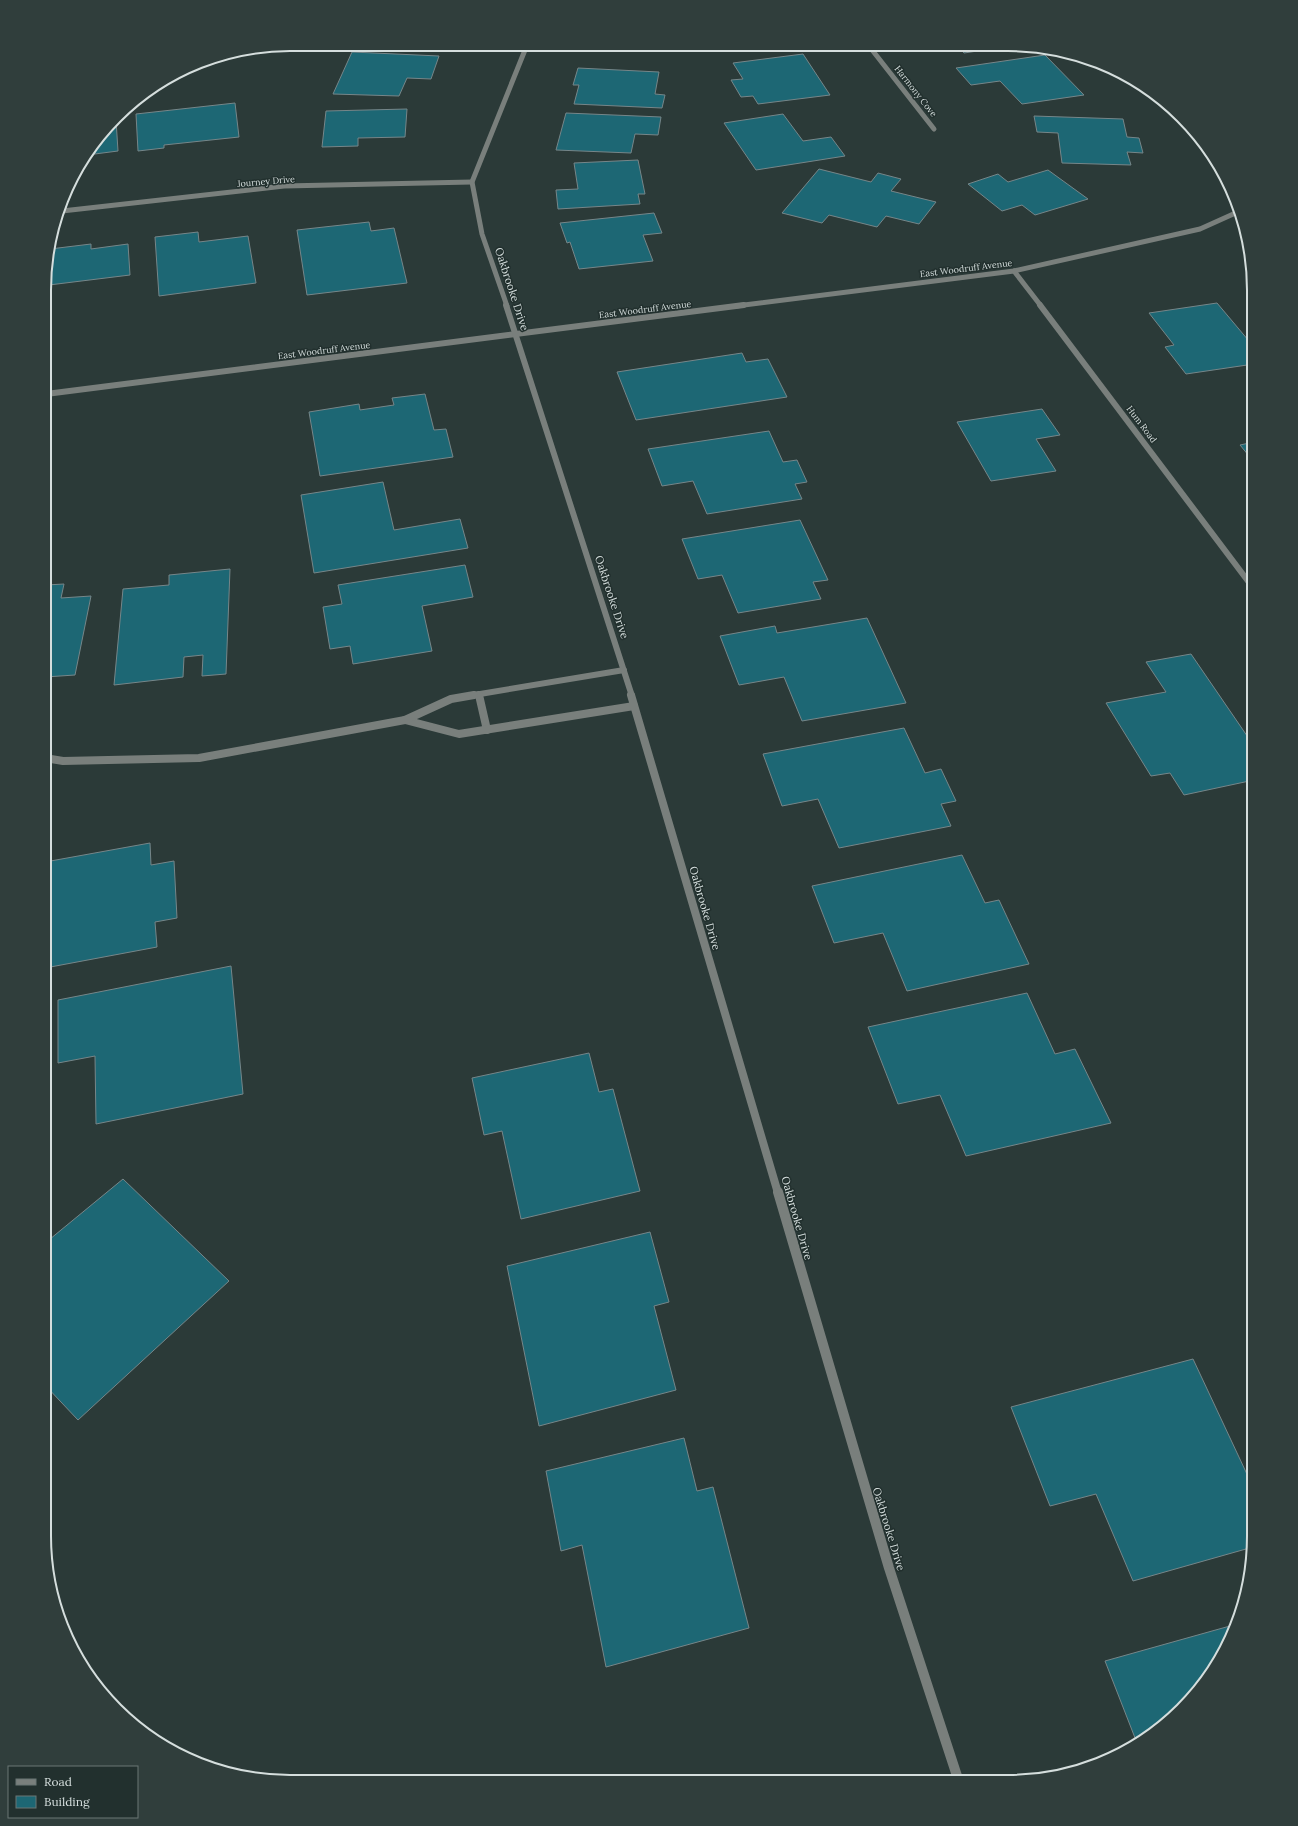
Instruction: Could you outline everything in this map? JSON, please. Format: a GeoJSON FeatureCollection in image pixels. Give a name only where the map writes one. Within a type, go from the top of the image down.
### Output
{"type":"FeatureCollection","features":[{"type":"Feature","properties":{"kind":"street"},"geometry":{"type":"LineString","coordinates":[[472,182],[525,51]]}},
{"type":"Feature","properties":{"kind":"street","name":"Harmony Cove"},"geometry":{"type":"LineString","coordinates":[[873,51],[934,129]]}},
{"type":"Feature","properties":{"kind":"street","name":"Journey Drive"},"geometry":{"type":"LineString","coordinates":[[65,211],[284,186],[472,182]]}},
{"type":"Feature","properties":{"kind":"street","name":"Oakbrooke Drive"},"geometry":{"type":"LineString","coordinates":[[472,182],[482,234],[522,352],[624,670],[887,1560],[957,1775]]}},
{"type":"Feature","properties":{"kind":"street","name":"East Woodruff Avenue"},"geometry":{"type":"LineString","coordinates":[[51,393],[1014,271],[1200,229],[1234,214]]}},
{"type":"Feature","properties":{"kind":"street","name":"Hum Road"},"geometry":{"type":"LineString","coordinates":[[1014,271],[1247,580]]}},
{"type":"Feature","properties":{"kind":"street"},"geometry":{"type":"LineString","coordinates":[[51,759],[63,761],[199,758],[405,720],[451,699],[624,670]]}},
{"type":"Feature","properties":{"kind":"street"},"geometry":{"type":"LineString","coordinates":[[479,695],[487,730]]}},
{"type":"Feature","properties":{"kind":"street"},"geometry":{"type":"LineString","coordinates":[[405,720],[459,734],[634,706]]}},
{"type":"Feature","properties":{"kind":"building"},"geometry":{"type":"Polygon","coordinates":[[[962,51],[977,51],[964,53],[962,51]]]}},
{"type":"Feature","properties":{"kind":"building"},"geometry":{"type":"Polygon","coordinates":[[[352,52],[439,56],[431,79],[407,78],[399,96],[333,94],[352,52]]]}},
{"type":"Feature","properties":{"kind":"building"},"geometry":{"type":"Polygon","coordinates":[[[803,54],[830,95],[758,104],[753,96],[741,97],[731,80],[743,79],[733,63],[803,54]]]}},
{"type":"Feature","properties":{"kind":"building"},"geometry":{"type":"Polygon","coordinates":[[[1045,55],[1084,95],[1022,104],[1000,81],[971,85],[956,68],[1045,55]]]}},
{"type":"Feature","properties":{"kind":"building"},"geometry":{"type":"Polygon","coordinates":[[[578,68],[659,72],[655,94],[665,95],[662,108],[574,104],[579,85],[573,85],[578,68]]]}},
{"type":"Feature","properties":{"kind":"building"},"geometry":{"type":"Polygon","coordinates":[[[235,103],[239,137],[164,145],[164,148],[138,151],[136,114],[235,103]]]}},
{"type":"Feature","properties":{"kind":"building"},"geometry":{"type":"Polygon","coordinates":[[[407,109],[405,137],[358,138],[358,146],[322,147],[326,111],[407,109]]]}},
{"type":"Feature","properties":{"kind":"building"},"geometry":{"type":"Polygon","coordinates":[[[566,113],[661,117],[658,135],[635,134],[631,153],[556,150],[566,113]]]}},
{"type":"Feature","properties":{"kind":"building"},"geometry":{"type":"Polygon","coordinates":[[[783,114],[803,141],[831,137],[845,156],[756,170],[724,123],[783,114]]]}},
{"type":"Feature","properties":{"kind":"building"},"geometry":{"type":"Polygon","coordinates":[[[1034,116],[1123,119],[1127,137],[1139,138],[1143,153],[1127,152],[1131,165],[1062,163],[1058,133],[1037,132],[1034,116]]]}},
{"type":"Feature","properties":{"kind":"building"},"geometry":{"type":"Polygon","coordinates":[[[116,126],[118,151],[93,154],[116,126]]]}},
{"type":"Feature","properties":{"kind":"building"},"geometry":{"type":"Polygon","coordinates":[[[638,160],[645,194],[638,194],[640,204],[558,209],[556,190],[578,189],[574,163],[638,160]]]}},
{"type":"Feature","properties":{"kind":"building"},"geometry":{"type":"Polygon","coordinates":[[[819,169],[871,182],[878,173],[901,179],[891,191],[936,202],[919,224],[886,216],[877,227],[829,215],[822,223],[782,213],[819,169]]]}},
{"type":"Feature","properties":{"kind":"building"},"geometry":{"type":"Polygon","coordinates":[[[1048,170],[1088,199],[1035,215],[1022,205],[1002,211],[968,184],[998,174],[1008,182],[1048,170]]]}},
{"type":"Feature","properties":{"kind":"building"},"geometry":{"type":"Polygon","coordinates":[[[654,213],[662,233],[643,235],[653,261],[579,269],[570,242],[567,243],[560,223],[654,213]]]}},
{"type":"Feature","properties":{"kind":"building"},"geometry":{"type":"Polygon","coordinates":[[[369,222],[371,231],[394,228],[407,283],[307,295],[297,230],[369,222]]]}},
{"type":"Feature","properties":{"kind":"building"},"geometry":{"type":"Polygon","coordinates":[[[198,232],[199,242],[248,236],[256,283],[159,296],[155,237],[198,232]]]}},
{"type":"Feature","properties":{"kind":"building"},"geometry":{"type":"Polygon","coordinates":[[[91,244],[91,249],[128,244],[130,275],[51,285],[55,248],[91,244]]]}},
{"type":"Feature","properties":{"kind":"building"},"geometry":{"type":"Polygon","coordinates":[[[1217,303],[1247,339],[1247,365],[1186,374],[1165,347],[1174,345],[1149,313],[1217,303]]]}},
{"type":"Feature","properties":{"kind":"building"},"geometry":{"type":"Polygon","coordinates":[[[742,353],[746,362],[768,359],[787,397],[636,420],[617,372],[742,353]]]}},
{"type":"Feature","properties":{"kind":"building"},"geometry":{"type":"Polygon","coordinates":[[[425,394],[434,430],[446,429],[453,457],[320,476],[309,412],[359,404],[360,410],[394,405],[392,398],[425,394]]]}},
{"type":"Feature","properties":{"kind":"building"},"geometry":{"type":"Polygon","coordinates":[[[1042,409],[1060,435],[1036,439],[1056,471],[991,481],[957,422],[1042,409]]]}},
{"type":"Feature","properties":{"kind":"building"},"geometry":{"type":"Polygon","coordinates":[[[769,431],[783,462],[797,460],[807,482],[795,484],[802,499],[707,514],[693,481],[662,486],[648,449],[769,431]]]}},
{"type":"Feature","properties":{"kind":"building"},"geometry":{"type":"Polygon","coordinates":[[[1247,444],[1247,454],[1240,445],[1247,444]]]}},
{"type":"Feature","properties":{"kind":"building"},"geometry":{"type":"Polygon","coordinates":[[[383,482],[394,530],[460,519],[468,548],[314,573],[301,495],[383,482]]]}},
{"type":"Feature","properties":{"kind":"building"},"geometry":{"type":"Polygon","coordinates":[[[800,520],[828,580],[813,582],[821,599],[738,613],[722,575],[698,579],[682,539],[800,520]]]}},
{"type":"Feature","properties":{"kind":"building"},"geometry":{"type":"Polygon","coordinates":[[[465,565],[473,597],[422,606],[432,651],[353,664],[350,646],[330,649],[323,607],[342,604],[338,585],[465,565]]]}},
{"type":"Feature","properties":{"kind":"building"},"geometry":{"type":"Polygon","coordinates":[[[230,569],[226,674],[202,676],[203,655],[184,657],[183,677],[114,685],[123,589],[169,585],[169,575],[230,569]]]}},
{"type":"Feature","properties":{"kind":"building"},"geometry":{"type":"Polygon","coordinates":[[[64,584],[61,598],[91,596],[75,675],[51,677],[51,585],[64,584]]]}},
{"type":"Feature","properties":{"kind":"building"},"geometry":{"type":"Polygon","coordinates":[[[867,618],[906,703],[802,721],[784,677],[739,685],[720,636],[775,626],[777,633],[867,618]]]}},
{"type":"Feature","properties":{"kind":"building"},"geometry":{"type":"Polygon","coordinates":[[[1191,654],[1247,736],[1247,782],[1184,795],[1170,773],[1151,776],[1106,703],[1166,692],[1146,662],[1191,654]]]}},
{"type":"Feature","properties":{"kind":"building"},"geometry":{"type":"Polygon","coordinates":[[[904,728],[925,773],[941,769],[956,801],[941,804],[951,826],[839,848],[818,799],[782,806],[763,754],[904,728]]]}},
{"type":"Feature","properties":{"kind":"building"},"geometry":{"type":"Polygon","coordinates":[[[150,843],[151,865],[174,861],[177,918],[155,922],[157,947],[51,967],[51,861],[150,843]]]}},
{"type":"Feature","properties":{"kind":"building"},"geometry":{"type":"Polygon","coordinates":[[[962,855],[985,903],[999,900],[1029,964],[907,991],[883,933],[834,943],[812,886],[962,855]]]}},
{"type":"Feature","properties":{"kind":"building"},"geometry":{"type":"Polygon","coordinates":[[[231,966],[243,1094],[96,1124],[95,1056],[58,1063],[58,1000],[231,966]]]}},
{"type":"Feature","properties":{"kind":"building"},"geometry":{"type":"Polygon","coordinates":[[[1027,993],[1055,1054],[1075,1049],[1111,1123],[966,1156],[940,1095],[898,1104],[868,1027],[1027,993]]]}},
{"type":"Feature","properties":{"kind":"building"},"geometry":{"type":"Polygon","coordinates":[[[589,1053],[599,1092],[613,1089],[640,1191],[521,1219],[502,1131],[484,1135],[472,1078],[589,1053]]]}},
{"type":"Feature","properties":{"kind":"building"},"geometry":{"type":"Polygon","coordinates":[[[123,1179],[229,1281],[78,1420],[51,1391],[51,1238],[123,1179]]]}},
{"type":"Feature","properties":{"kind":"building"},"geometry":{"type":"Polygon","coordinates":[[[650,1232],[669,1302],[654,1306],[676,1390],[539,1426],[507,1266],[650,1232]]]}},
{"type":"Feature","properties":{"kind":"building"},"geometry":{"type":"Polygon","coordinates":[[[1193,1359],[1247,1474],[1246,1549],[1133,1581],[1096,1494],[1050,1506],[1011,1407],[1193,1359]]]}},
{"type":"Feature","properties":{"kind":"building"},"geometry":{"type":"Polygon","coordinates":[[[684,1438],[697,1491],[713,1487],[749,1628],[606,1667],[582,1545],[561,1551],[546,1471],[684,1438]]]}},
{"type":"Feature","properties":{"kind":"building"},"geometry":{"type":"Polygon","coordinates":[[[1229,1626],[1207,1669],[1188,1694],[1166,1716],[1135,1738],[1105,1661],[1229,1626]]]}}]}
